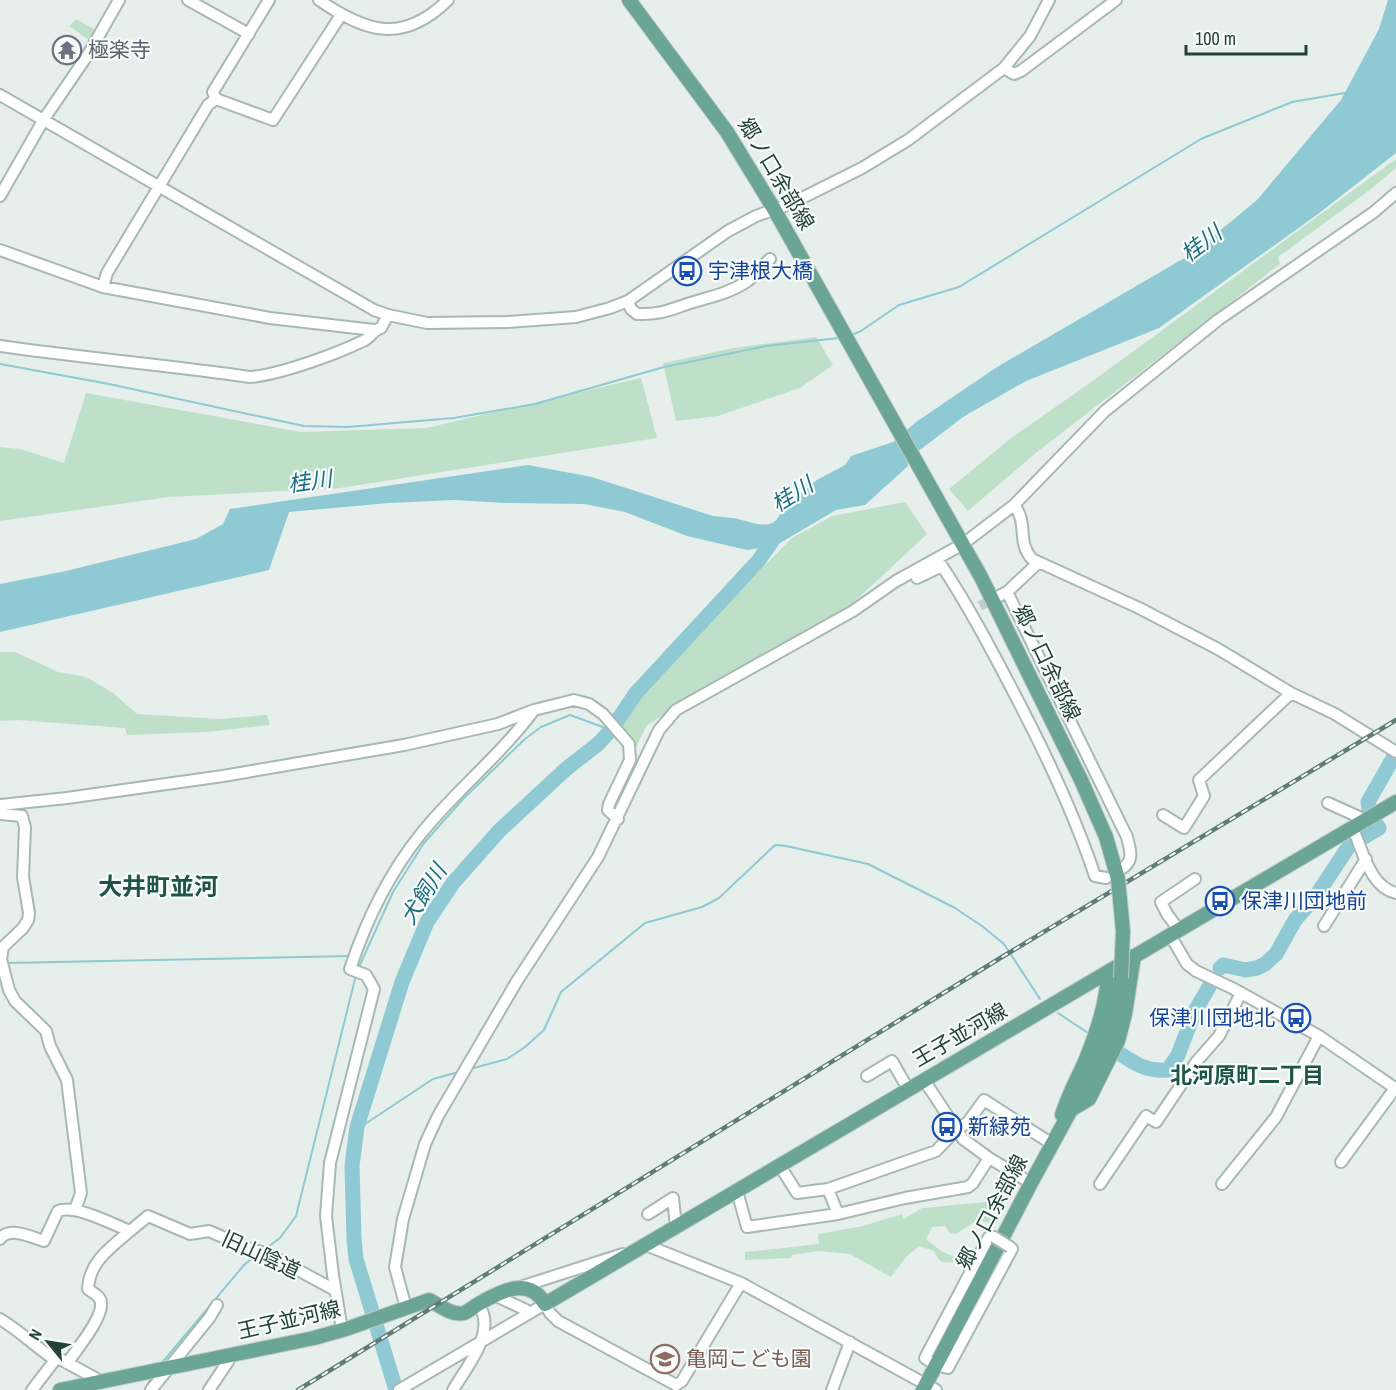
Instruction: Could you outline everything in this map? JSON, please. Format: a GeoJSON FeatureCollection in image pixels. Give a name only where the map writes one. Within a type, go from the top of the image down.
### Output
{"type":"FeatureCollection","features":[{"type":"Feature","properties":{"kind":"main road","name":"郷ノ口余部線"},"geometry":{"type":"LineString","coordinates":[[628,0],[727,132],[774,209],[963,544],[1081,780],[1106,837],[1115,875],[1123,931],[1114,976],[1111,1029],[1101,1055],[936,1365],[928,1388]]}},
{"type":"Feature","properties":{"kind":"main road","name":"王子並河線"},"geometry":{"type":"LineString","coordinates":[[545,1304],[908,1089],[1114,976],[1134,956],[1396,802]]}},
{"type":"Feature","properties":{"kind":"main road"},"geometry":{"type":"LineString","coordinates":[[1072,1108],[1089,1099],[1118,1041],[1125,1014],[1134,956]]}},
{"type":"Feature","properties":{"kind":"main road"},"geometry":{"type":"LineString","coordinates":[[1054,1141],[1067,1098],[1085,1061],[1107,990],[1114,976]]}},
{"type":"Feature","properties":{"kind":"main road","name":"王子並河線"},"geometry":{"type":"LineString","coordinates":[[60,1390],[230,1356],[344,1330],[429,1300],[455,1313],[464,1313],[494,1295],[516,1288]]}},
{"type":"Feature","properties":{"kind":"main road"},"geometry":{"type":"LineString","coordinates":[[516,1288],[528,1288],[535,1291],[545,1304]]}},
{"type":"Feature","properties":{"kind":"street"},"geometry":{"type":"LineString","coordinates":[[0,196],[44,120],[89,53],[119,0]]}},
{"type":"Feature","properties":{"kind":"street"},"geometry":{"type":"LineString","coordinates":[[189,0],[249,34]]}},
{"type":"Feature","properties":{"kind":"street"},"geometry":{"type":"LineString","coordinates":[[269,0],[213,93],[216,99],[273,120],[341,15]]}},
{"type":"Feature","properties":{"kind":"street"},"geometry":{"type":"LineString","coordinates":[[319,0],[352,21],[380,29],[400,30],[422,22],[448,0]]}},
{"type":"Feature","properties":{"kind":"street"},"geometry":{"type":"LineString","coordinates":[[0,95],[362,305],[388,315],[427,323],[556,320],[593,314],[628,301],[728,231],[774,209],[790,204],[862,168],[899,146],[1004,68],[1030,36],[1049,0]]}},
{"type":"Feature","properties":{"kind":"street"},"geometry":{"type":"LineString","coordinates":[[1004,68],[1014,74],[1021,71],[1116,0]]}},
{"type":"Feature","properties":{"kind":"street"},"geometry":{"type":"LineString","coordinates":[[103,287],[106,273],[158,186],[208,105],[216,99]]}},
{"type":"Feature","properties":{"kind":"street"},"geometry":{"type":"LineString","coordinates":[[403,1309],[396,1267],[403,1219],[425,1144],[438,1116],[517,981],[598,857],[659,730],[676,710],[853,611],[896,581],[963,544],[1014,505],[1113,404],[1218,320],[1374,212],[1396,193]]}},
{"type":"Feature","properties":{"kind":"street"},"geometry":{"type":"LineString","coordinates":[[0,250],[103,287],[270,318],[374,330],[381,328],[388,315]]}},
{"type":"Feature","properties":{"kind":"street"},"geometry":{"type":"LineString","coordinates":[[628,301],[631,309],[637,314],[657,315],[678,309],[695,301],[721,295],[747,281],[770,259]]}},
{"type":"Feature","properties":{"kind":"street"},"geometry":{"type":"LineString","coordinates":[[0,346],[87,358],[261,376],[366,340],[374,330]]}},
{"type":"Feature","properties":{"kind":"street"},"geometry":{"type":"LineString","coordinates":[[1014,505],[1020,512],[1023,522],[1023,536],[1028,554],[1038,563],[1081,580],[1218,649],[1291,693],[1335,714],[1395,752]]}},
{"type":"Feature","properties":{"kind":"street"},"geometry":{"type":"LineString","coordinates":[[896,581],[907,582],[942,566],[975,608],[1043,737],[1095,876],[1115,875],[1128,865],[1132,855],[1127,837],[1066,710],[1003,594],[1038,563]]}},
{"type":"Feature","properties":{"kind":"street"},"geometry":{"type":"LineString","coordinates":[[1163,815],[1184,828],[1204,796],[1199,780],[1291,693]]}},
{"type":"Feature","properties":{"kind":"street"},"geometry":{"type":"LineString","coordinates":[[0,805],[223,776],[405,745],[498,724],[534,710],[574,700],[589,704],[603,714],[630,744],[630,760],[608,810],[618,819]]}},
{"type":"Feature","properties":{"kind":"street"},"geometry":{"type":"LineString","coordinates":[[344,1330],[335,1290],[326,1216],[330,1163],[374,989],[366,975],[350,969],[362,935],[388,882],[420,835],[516,735],[534,710]]}},
{"type":"Feature","properties":{"kind":"street"},"geometry":{"type":"LineString","coordinates":[[1058,720],[1066,710]]}},
{"type":"Feature","properties":{"kind":"street"},"geometry":{"type":"LineString","coordinates":[[1328,803],[1359,817],[1366,859],[1378,883],[1387,891],[1396,894]]}},
{"type":"Feature","properties":{"kind":"street"},"geometry":{"type":"LineString","coordinates":[[0,814],[22,816],[25,827],[23,877],[29,913],[23,928],[3,947],[1,959],[9,990],[15,1001],[46,1031],[50,1046],[67,1080],[81,1193],[75,1210]]}},
{"type":"Feature","properties":{"kind":"street"},"geometry":{"type":"LineString","coordinates":[[1324,926],[1366,859]]}},
{"type":"Feature","properties":{"kind":"street"},"geometry":{"type":"LineString","coordinates":[[1195,879],[1161,902],[1187,963],[1196,971],[1319,1036],[1396,1087],[1341,1162]]}},
{"type":"Feature","properties":{"kind":"street"},"geometry":{"type":"LineString","coordinates":[[1100,1184],[1146,1116],[1156,1122],[1197,1061],[1219,1036],[1241,993]]}},
{"type":"Feature","properties":{"kind":"street"},"geometry":{"type":"LineString","coordinates":[[1222,1184],[1276,1117],[1319,1036]]}},
{"type":"Feature","properties":{"kind":"street"},"geometry":{"type":"LineString","coordinates":[[867,1076],[892,1061],[908,1089]]}},
{"type":"Feature","properties":{"kind":"street"},"geometry":{"type":"LineString","coordinates":[[924,1080],[963,1139],[989,1158],[1031,1183]]}},
{"type":"Feature","properties":{"kind":"street"},"geometry":{"type":"LineString","coordinates":[[780,1166],[797,1193],[828,1189],[936,1151],[956,1130],[968,1122],[984,1100],[1054,1141]]}},
{"type":"Feature","properties":{"kind":"street"},"geometry":{"type":"LineString","coordinates":[[736,1191],[747,1227],[838,1214],[905,1198],[968,1187],[989,1158]]}},
{"type":"Feature","properties":{"kind":"street"},"geometry":{"type":"LineString","coordinates":[[828,1189],[838,1214]]}},
{"type":"Feature","properties":{"kind":"street"},"geometry":{"type":"LineString","coordinates":[[648,1214],[673,1198],[676,1227]]}},
{"type":"Feature","properties":{"kind":"street"},"geometry":{"type":"LineString","coordinates":[[1,1236],[12,1232],[44,1241],[58,1211],[64,1209],[75,1210],[130,1231],[93,1267],[88,1289],[98,1297],[101,1303],[100,1312],[68,1362]]}},
{"type":"Feature","properties":{"kind":"street","name":"旧山陰道"},"geometry":{"type":"LineString","coordinates":[[130,1231],[148,1216],[190,1234],[208,1231],[268,1254],[335,1290]]}},
{"type":"Feature","properties":{"kind":"street"},"geometry":{"type":"LineString","coordinates":[[989,1237],[994,1237],[1012,1249],[948,1368],[936,1365],[926,1358],[989,1237]]}},
{"type":"Feature","properties":{"kind":"street"},"geometry":{"type":"LineString","coordinates":[[516,1288],[641,1247],[741,1283],[850,1342],[928,1388]]}},
{"type":"Feature","properties":{"kind":"street"},"geometry":{"type":"LineString","coordinates":[[399,1390],[545,1304],[558,1321],[676,1385],[682,1381],[741,1283]]}},
{"type":"Feature","properties":{"kind":"street"},"geometry":{"type":"LineString","coordinates":[[494,1295],[526,1310]]}},
{"type":"Feature","properties":{"kind":"street"},"geometry":{"type":"LineString","coordinates":[[453,1390],[484,1336],[485,1313],[478,1304]]}},
{"type":"Feature","properties":{"kind":"street"},"geometry":{"type":"LineString","coordinates":[[151,1390],[218,1305]]}},
{"type":"Feature","properties":{"kind":"street"},"geometry":{"type":"LineString","coordinates":[[0,1318],[55,1360],[68,1362],[95,1378],[98,1383]]}},
{"type":"Feature","properties":{"kind":"street"},"geometry":{"type":"LineString","coordinates":[[832,1390],[850,1342]]}},
{"type":"Feature","properties":{"kind":"street"},"geometry":{"type":"LineString","coordinates":[[209,1390],[230,1356]]}},
{"type":"Feature","properties":{"kind":"street"},"geometry":{"type":"LineString","coordinates":[[32,1390],[55,1360]]}},
{"type":"Feature","properties":{"kind":"green space"},"geometry":{"type":"Polygon","coordinates":[[[76,19],[99,32],[93,43],[69,26],[76,19]]]}},
{"type":"Feature","properties":{"kind":"green space"},"geometry":{"type":"Polygon","coordinates":[[[70,48],[78,56],[71,65],[62,61],[70,48]]]}},
{"type":"Feature","properties":{"kind":"green space"},"geometry":{"type":"Polygon","coordinates":[[[1396,159],[1396,168],[1278,257],[1280,264],[1037,452],[968,511],[949,489],[1010,439],[1396,159]]]}},
{"type":"Feature","properties":{"kind":"green space"},"geometry":{"type":"Polygon","coordinates":[[[816,337],[833,365],[800,388],[718,416],[676,421],[663,363],[734,348],[816,337]]]}},
{"type":"Feature","properties":{"kind":"green space"},"geometry":{"type":"Polygon","coordinates":[[[641,378],[657,438],[340,488],[169,497],[0,521],[0,447],[20,449],[64,463],[86,393],[301,432],[426,428],[641,378]]]}},
{"type":"Feature","properties":{"kind":"green space"},"geometry":{"type":"Polygon","coordinates":[[[905,502],[927,534],[852,604],[647,725],[635,749],[622,726],[632,705],[702,629],[792,538],[832,516],[905,502]]]}},
{"type":"Feature","properties":{"kind":"green space"},"geometry":{"type":"Polygon","coordinates":[[[0,652],[15,652],[58,672],[82,676],[113,693],[137,714],[219,719],[267,715],[270,725],[207,732],[127,735],[125,728],[18,720],[0,721],[0,652]]]}},
{"type":"Feature","properties":{"kind":"green space"},"geometry":{"type":"Polygon","coordinates":[[[997,1201],[999,1221],[993,1224],[978,1220],[956,1234],[950,1233],[945,1226],[932,1227],[926,1239],[941,1251],[955,1257],[957,1262],[942,1262],[934,1251],[919,1246],[906,1257],[891,1277],[850,1254],[818,1251],[792,1255],[791,1258],[745,1260],[745,1252],[819,1244],[818,1234],[863,1226],[902,1214],[904,1219],[922,1208],[997,1201]]]}},
{"type":"Feature","properties":{"kind":"water"},"geometry":{"type":"Polygon","coordinates":[[[1388,0],[1396,0],[1396,153],[1318,214],[1159,328],[1026,381],[963,417],[908,459],[908,466],[865,505],[836,510],[775,546],[747,550],[687,536],[625,512],[584,504],[454,500],[289,512],[269,570],[0,632],[0,584],[66,571],[196,539],[223,524],[230,509],[528,465],[592,477],[713,516],[761,524],[773,522],[778,518],[781,510],[817,480],[845,465],[851,456],[893,442],[916,422],[997,367],[1193,253],[1257,200],[1341,100],[1379,29],[1388,0]]]}},
{"type":"Feature","properties":{"kind":"waterway"},"geometry":{"type":"LineString","coordinates":[[851,335],[861,331],[899,305],[959,287],[1201,139],[1292,102],[1345,93]]}},
{"type":"Feature","properties":{"kind":"waterway"},"geometry":{"type":"LineString","coordinates":[[0,364],[109,384],[304,426],[348,427],[454,418],[535,404],[664,367],[766,346],[839,338]]}},
{"type":"Feature","properties":{"kind":"waterway","name":"犬飼川"},"geometry":{"type":"LineString","coordinates":[[396,1390],[356,1259],[352,1166],[357,1127],[402,982],[427,922],[453,883],[499,831],[611,730],[636,693],[759,560],[779,531]]}},
{"type":"Feature","properties":{"kind":"waterway"},"geometry":{"type":"LineString","coordinates":[[359,967],[393,892],[424,843],[463,799],[525,739],[541,727],[570,715],[611,730]]}},
{"type":"Feature","properties":{"kind":"waterway"},"geometry":{"type":"LineString","coordinates":[[1364,837],[1379,828],[1370,814],[1368,802],[1396,753]]}},
{"type":"Feature","properties":{"kind":"waterway"},"geometry":{"type":"LineString","coordinates":[[1220,968],[1223,965],[1246,970],[1257,968],[1276,954],[1295,920],[1316,896],[1351,843]]}},
{"type":"Feature","properties":{"kind":"waterway"},"geometry":{"type":"LineString","coordinates":[[470,1069],[507,1059],[525,1047],[544,1030],[561,992],[645,923],[702,907],[719,898],[775,845],[868,864],[955,908],[1004,944],[1040,999]]}},
{"type":"Feature","properties":{"kind":"waterway"},"geometry":{"type":"LineString","coordinates":[[6,963],[351,956]]}},
{"type":"Feature","properties":{"kind":"waterway"},"geometry":{"type":"LineString","coordinates":[[265,1249],[280,1238],[296,1216],[356,975]]}},
{"type":"Feature","properties":{"kind":"waterway"},"geometry":{"type":"LineString","coordinates":[[1119,1053],[1142,1066],[1154,1070],[1168,1070],[1178,1055],[1195,1011],[1209,987]]}},
{"type":"Feature","properties":{"kind":"waterway"},"geometry":{"type":"LineString","coordinates":[[1058,1013],[1088,1033]]}},
{"type":"Feature","properties":{"kind":"waterway"},"geometry":{"type":"LineString","coordinates":[[357,1127],[362,1126],[433,1079],[459,1072]]}},
{"type":"Feature","properties":{"kind":"waterway"},"geometry":{"type":"LineString","coordinates":[[161,1364],[244,1265],[258,1254]]}},
{"type":"Feature","properties":{"kind":"waterway"},"geometry":{"type":"LineString","coordinates":[[145,1390],[152,1376]]}},
{"type":"Feature","properties":{"kind":"tunnel"},"geometry":{"type":"LineString","coordinates":[[980,606],[998,596]]}},
{"type":"Feature","properties":{"kind":"railway"},"geometry":{"type":"LineString","coordinates":[[298,1390],[1002,957],[1396,720]]}},
{"type":"Feature","properties":{"kind":"place","name":"極楽寺"},"geometry":{"type":"Point","coordinates":[67,50]}},
{"type":"Feature","properties":{"kind":"place","name":"宇津根大橋"},"geometry":{"type":"Point","coordinates":[687,271]}},
{"type":"Feature","properties":{"kind":"place","name":"保津川団地前"},"geometry":{"type":"Point","coordinates":[1220,901]}},
{"type":"Feature","properties":{"kind":"place","name":"保津川団地北"},"geometry":{"type":"Point","coordinates":[1296,1018]}},
{"type":"Feature","properties":{"kind":"place","name":"新緑苑"},"geometry":{"type":"Point","coordinates":[947,1127]}},
{"type":"Feature","properties":{"kind":"place","name":"亀岡こども園"},"geometry":{"type":"Point","coordinates":[665,1359]}},
{"type":"Feature","properties":{"kind":"district","name":"大井町並河"},"geometry":{"type":"Point","coordinates":[158,887]}},
{"type":"Feature","properties":{"kind":"district","name":"北河原町二丁目"},"geometry":{"type":"Point","coordinates":[1247,1075]}},
{"type":"Feature","properties":{"kind":"water label","name":"桂川"},"geometry":{"type":"Point","coordinates":[1201,243]}},
{"type":"Feature","properties":{"kind":"water label","name":"桂川"},"geometry":{"type":"Point","coordinates":[310,481]}},
{"type":"Feature","properties":{"kind":"water label","name":"桂川"},"geometry":{"type":"Point","coordinates":[792,494]}}]}
